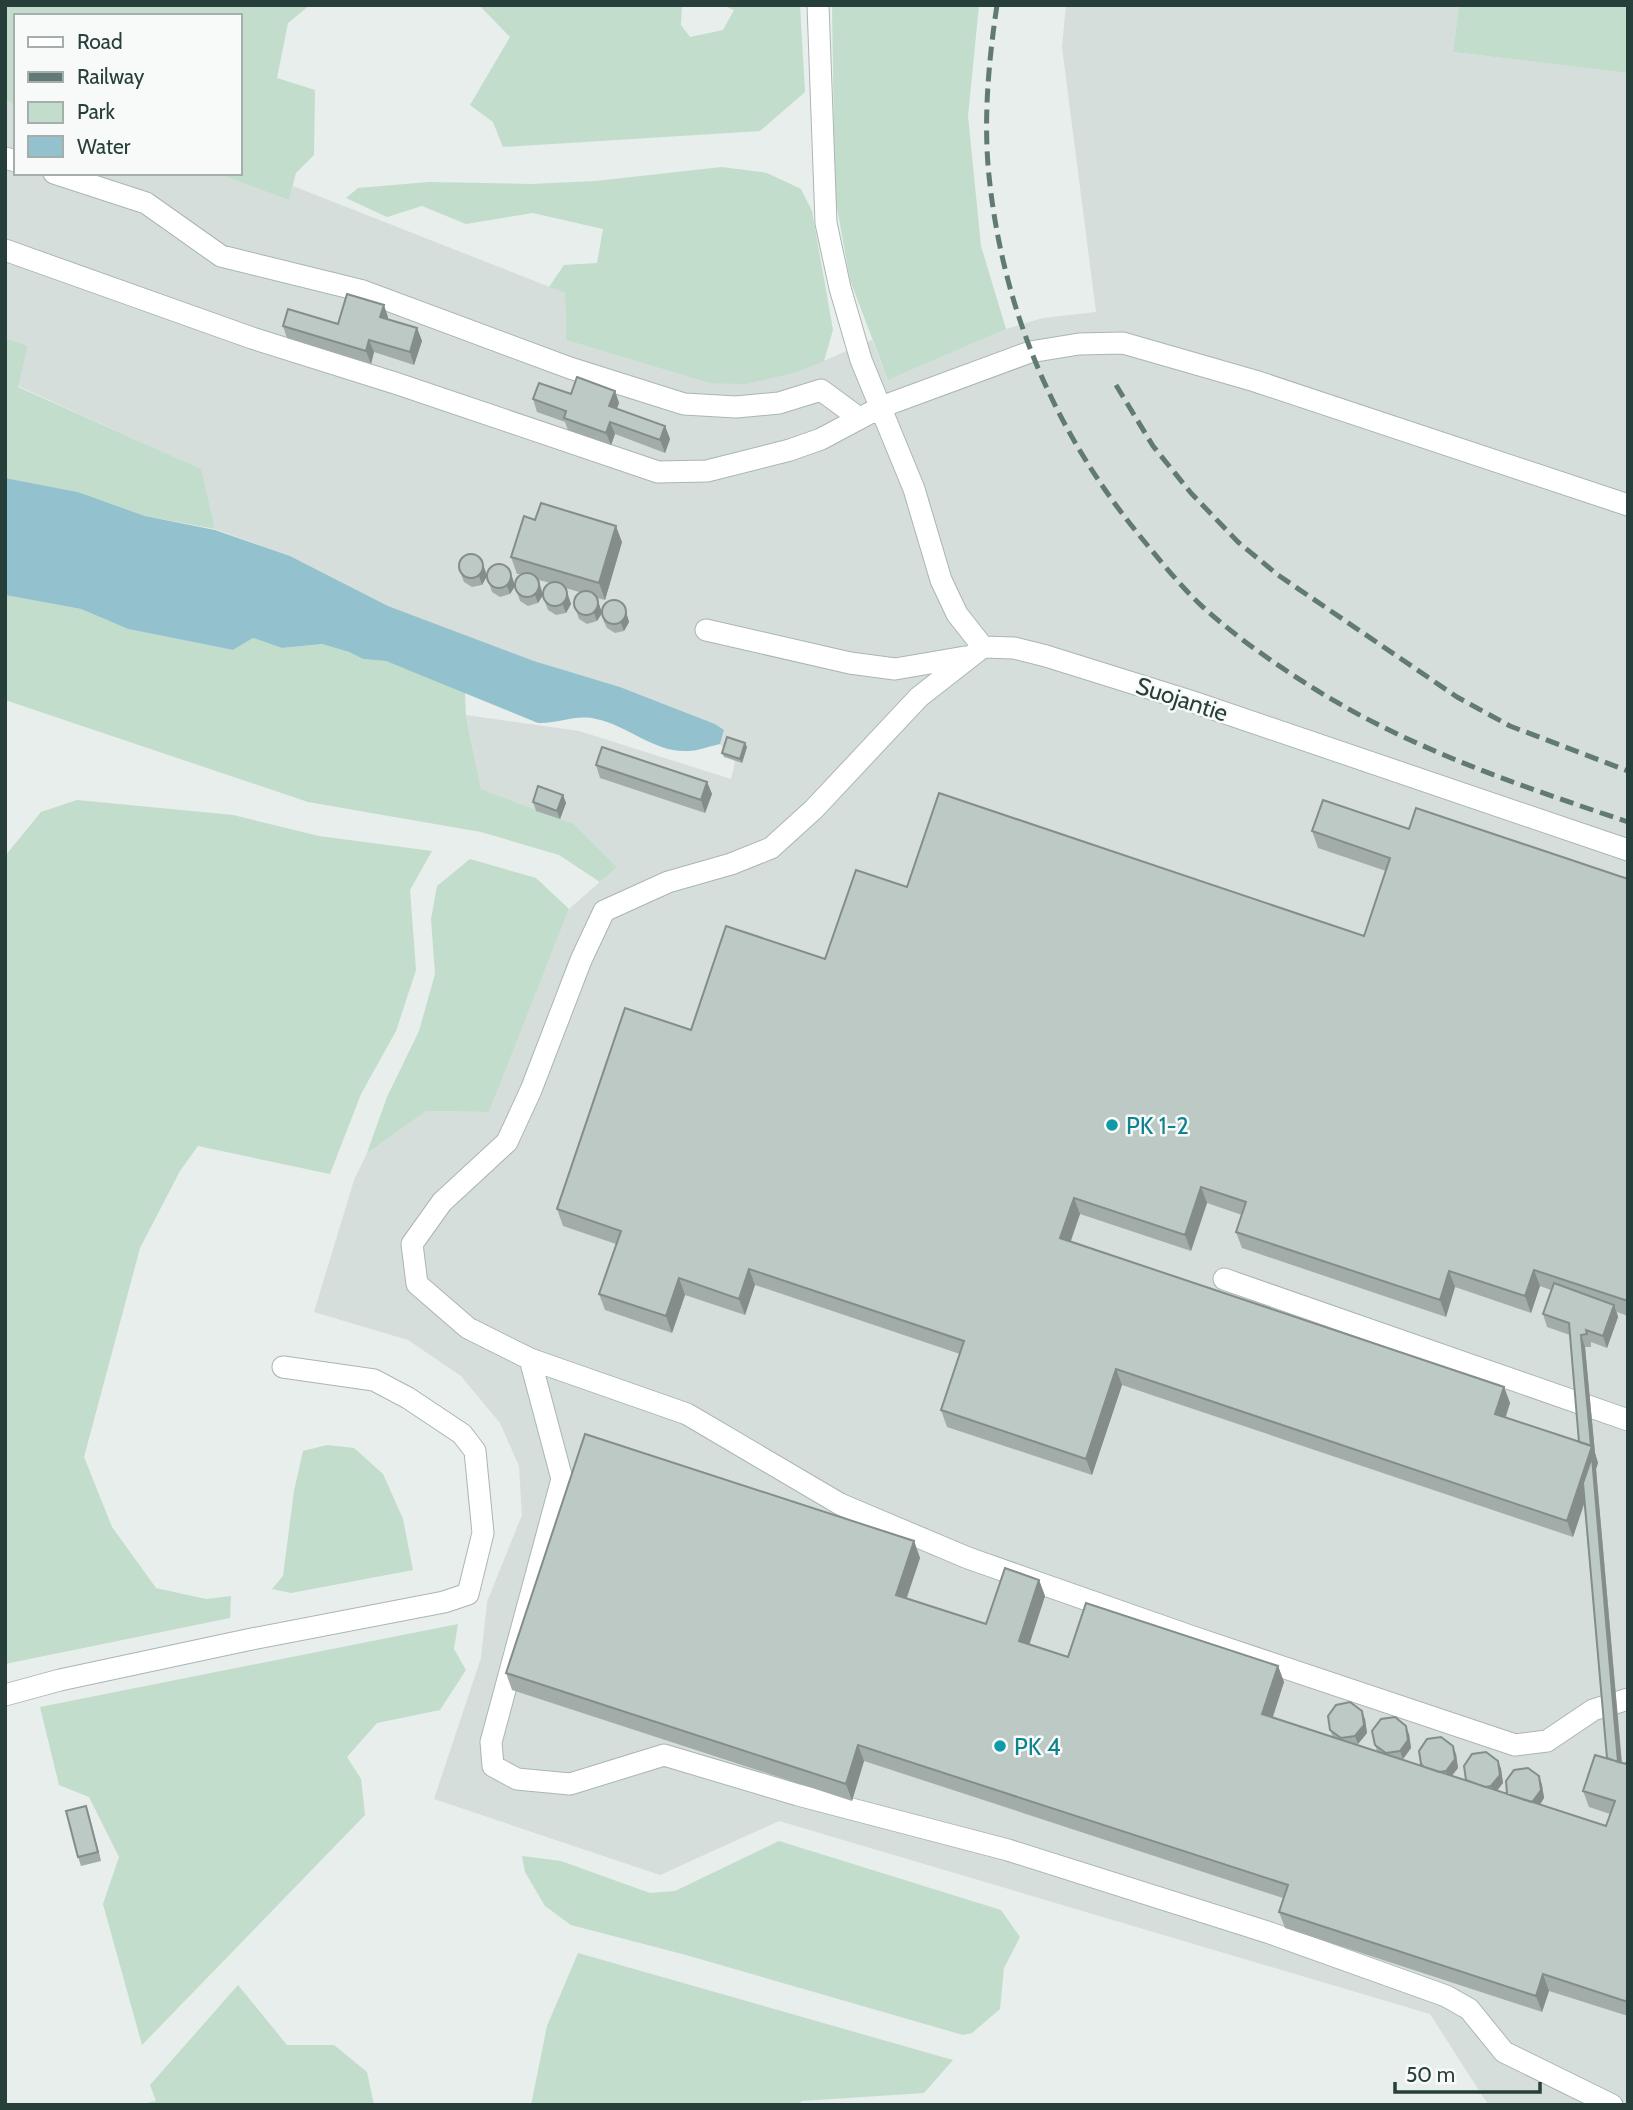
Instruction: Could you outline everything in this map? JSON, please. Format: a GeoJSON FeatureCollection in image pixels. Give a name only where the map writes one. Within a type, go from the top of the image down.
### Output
{"type":"FeatureCollection","features":[{"type":"Feature","properties":{"kind":"lane"},"geometry":{"type":"LineString","coordinates":[[818,5],[826,223],[840,288],[861,360],[914,489],[942,579],[977,651],[919,697],[814,809],[771,848],[731,864],[668,882],[604,911],[581,960],[531,1090],[507,1142],[442,1202],[412,1244],[417,1284],[468,1328],[530,1359],[687,1414],[840,1504],[968,1558],[1193,1637],[1515,1745],[1547,1741],[1592,1710],[1628,1699]]}},
{"type":"Feature","properties":{"kind":"lane"},"geometry":{"type":"LineString","coordinates":[[60,175],[146,203],[221,256],[363,291],[570,368],[684,404],[736,408],[779,403],[821,390],[859,418]]}},
{"type":"Feature","properties":{"kind":"lane"},"geometry":{"type":"LineString","coordinates":[[5,250],[252,338],[398,383],[658,472],[708,471],[790,450],[821,439],[881,407],[1030,352],[1079,344],[1123,343],[1255,381],[1628,505]]}},
{"type":"Feature","properties":{"kind":"lane","name":"Suojantie"},"geometry":{"type":"LineString","coordinates":[[706,630],[850,663],[895,669],[977,651],[1025,651],[1177,697],[1628,850]]}},
{"type":"Feature","properties":{"kind":"lane"},"geometry":{"type":"LineString","coordinates":[[1224,1279],[1628,1420]]}},
{"type":"Feature","properties":{"kind":"lane"},"geometry":{"type":"LineString","coordinates":[[530,1359],[562,1479],[491,1742],[493,1766],[517,1779],[570,1784],[664,1755],[1008,1850],[1270,1933],[1446,1996],[1469,2009],[1504,2052],[1612,2105]]}},
{"type":"Feature","properties":{"kind":"lane"},"geometry":{"type":"LineString","coordinates":[[5,1695],[60,1680],[444,1602],[468,1594],[483,1533],[475,1451],[462,1434],[408,1398],[374,1380],[283,1367]]}},
{"type":"Feature","properties":{"kind":"shaded area"},"geometry":{"type":"Polygon","coordinates":[[[1066,5],[1459,5],[1453,52],[1628,73],[1628,2105],[1487,2103],[1430,2014],[779,1821],[660,1875],[434,1799],[481,1658],[487,1602],[522,1515],[519,1466],[500,1423],[461,1376],[408,1340],[314,1312],[354,1180],[367,1153],[425,1111],[489,1112],[569,909],[617,867],[574,824],[481,789],[466,715],[579,731],[731,779],[735,762],[720,744],[724,731],[715,724],[620,687],[534,661],[388,606],[290,556],[215,529],[200,469],[18,386],[28,346],[5,338],[5,100],[14,103],[14,175],[220,175],[289,200],[293,186],[565,293],[566,340],[709,383],[798,372],[872,340],[888,380],[1006,329],[1043,318],[1096,312],[1062,47],[1066,5]]]}},
{"type":"Feature","properties":{"kind":"green space"},"geometry":{"type":"Polygon","coordinates":[[[5,5],[310,5],[288,23],[277,78],[315,90],[314,155],[296,173],[289,200],[220,175],[242,175],[242,14],[14,14],[14,103],[5,100],[5,5]]]}},
{"type":"Feature","properties":{"kind":"green space"},"geometry":{"type":"Polygon","coordinates":[[[479,5],[682,5],[681,25],[690,37],[723,30],[734,10],[723,5],[800,5],[805,92],[760,131],[503,147],[493,122],[470,105],[510,37],[479,5]]]}},
{"type":"Feature","properties":{"kind":"green space"},"geometry":{"type":"Polygon","coordinates":[[[832,5],[979,5],[968,116],[981,246],[1006,329],[888,380],[850,280],[835,196],[832,5]]]}},
{"type":"Feature","properties":{"kind":"green space"},"geometry":{"type":"Polygon","coordinates":[[[1459,5],[1628,5],[1628,73],[1453,52],[1459,5]]]}},
{"type":"Feature","properties":{"kind":"green space"},"geometry":{"type":"Polygon","coordinates":[[[722,167],[767,173],[801,189],[812,211],[833,330],[824,361],[798,372],[745,384],[709,383],[566,340],[565,293],[549,287],[564,265],[597,263],[603,229],[533,213],[466,224],[422,206],[387,217],[346,198],[358,188],[429,182],[531,184],[596,181],[722,167]]]}},
{"type":"Feature","properties":{"kind":"green space"},"geometry":{"type":"Polygon","coordinates":[[[5,338],[28,346],[18,387],[201,469],[215,529],[145,516],[78,492],[5,478],[5,338]]]}},
{"type":"Feature","properties":{"kind":"green space"},"geometry":{"type":"Polygon","coordinates":[[[5,595],[81,609],[128,629],[233,650],[253,638],[282,648],[322,644],[363,659],[386,661],[465,692],[466,716],[481,789],[574,824],[617,867],[600,882],[559,855],[481,832],[308,802],[5,700],[5,595]]]}},
{"type":"Feature","properties":{"kind":"green space"},"geometry":{"type":"Polygon","coordinates":[[[77,800],[233,815],[319,836],[432,851],[410,890],[416,970],[396,1031],[361,1094],[330,1174],[198,1146],[180,1171],[140,1248],[84,1457],[112,1527],[156,1588],[206,1599],[231,1596],[230,1618],[5,1664],[5,856],[41,812],[77,800]]]}},
{"type":"Feature","properties":{"kind":"green space"},"geometry":{"type":"Polygon","coordinates":[[[470,859],[536,878],[569,909],[489,1112],[426,1111],[367,1153],[387,1097],[419,1031],[435,974],[431,919],[437,886],[470,859]]]}},
{"type":"Feature","properties":{"kind":"green space"},"geometry":{"type":"Polygon","coordinates":[[[327,1445],[354,1448],[383,1474],[403,1519],[413,1570],[291,1593],[272,1589],[283,1576],[294,1491],[303,1451],[327,1445]]]}},
{"type":"Feature","properties":{"kind":"green space"},"geometry":{"type":"Polygon","coordinates":[[[458,1624],[454,1649],[466,1670],[440,1710],[377,1723],[347,1757],[361,1779],[365,1815],[142,2045],[103,1904],[119,1857],[89,1797],[59,1785],[40,1707],[458,1624]]]}},
{"type":"Feature","properties":{"kind":"green space"},"geometry":{"type":"Polygon","coordinates":[[[779,1841],[1001,1910],[1020,1937],[1004,1968],[1000,2009],[972,2033],[963,2035],[686,1955],[571,1925],[545,1906],[525,1872],[522,1856],[561,1861],[650,1893],[675,1891],[779,1841]]]}},
{"type":"Feature","properties":{"kind":"green space"},"geometry":{"type":"Polygon","coordinates":[[[578,1953],[953,2060],[924,2093],[802,2101],[797,2105],[531,2105],[547,2026],[578,1953]]]}},
{"type":"Feature","properties":{"kind":"green space"},"geometry":{"type":"Polygon","coordinates":[[[238,1985],[287,2045],[334,2045],[367,2072],[374,2105],[138,2105],[156,2101],[150,2085],[238,1985]]]}},
{"type":"Feature","properties":{"kind":"water"},"geometry":{"type":"Polygon","coordinates":[[[5,478],[78,492],[145,516],[215,530],[290,556],[388,606],[534,661],[620,687],[715,724],[724,730],[720,744],[692,751],[676,750],[664,748],[596,719],[538,723],[386,661],[363,659],[322,644],[282,648],[253,638],[233,650],[128,629],[81,609],[5,595],[5,478]]]}},
{"type":"Feature","properties":{"kind":"building"},"geometry":{"type":"Polygon","coordinates":[[[347,294],[384,305],[380,317],[417,328],[410,352],[369,340],[366,351],[283,326],[288,309],[338,324],[347,294]]]}},
{"type":"Feature","properties":{"kind":"building"},"geometry":{"type":"Polygon","coordinates":[[[577,377],[615,391],[609,406],[665,426],[660,440],[610,422],[606,433],[564,418],[566,411],[533,399],[539,383],[571,394],[577,377]]]}},
{"type":"Feature","properties":{"kind":"building"},"geometry":{"type":"Polygon","coordinates":[[[541,503],[616,526],[599,583],[511,557],[524,516],[535,520],[541,503]]]}},
{"type":"Feature","properties":{"kind":"building"},"geometry":{"type":"Polygon","coordinates":[[[471,554],[480,557],[483,566],[480,575],[471,578],[462,575],[459,566],[462,557],[471,554]]]}},
{"type":"Feature","properties":{"kind":"building"},"geometry":{"type":"Polygon","coordinates":[[[499,564],[508,567],[511,576],[508,585],[499,588],[490,585],[487,576],[490,567],[499,564]]]}},
{"type":"Feature","properties":{"kind":"building"},"geometry":{"type":"Polygon","coordinates":[[[527,573],[536,576],[539,585],[536,594],[527,597],[518,594],[515,585],[518,576],[527,573]]]}},
{"type":"Feature","properties":{"kind":"building"},"geometry":{"type":"Polygon","coordinates":[[[555,582],[564,585],[567,594],[564,603],[555,606],[546,603],[543,594],[546,585],[555,582]]]}},
{"type":"Feature","properties":{"kind":"building"},"geometry":{"type":"Polygon","coordinates":[[[586,591],[595,594],[598,603],[595,612],[586,615],[577,612],[574,603],[577,594],[586,591]]]}},
{"type":"Feature","properties":{"kind":"building"},"geometry":{"type":"Polygon","coordinates":[[[614,600],[623,603],[626,612],[623,621],[614,624],[605,621],[602,612],[605,603],[614,600]]]}},
{"type":"Feature","properties":{"kind":"building"},"geometry":{"type":"Polygon","coordinates":[[[727,737],[745,743],[740,759],[722,753],[727,737]]]}},
{"type":"Feature","properties":{"kind":"building"},"geometry":{"type":"Polygon","coordinates":[[[602,747],[707,782],[701,800],[596,765],[602,747]]]}},
{"type":"Feature","properties":{"kind":"building"},"geometry":{"type":"Polygon","coordinates":[[[538,786],[563,795],[557,811],[533,802],[538,786]]]}},
{"type":"Feature","properties":{"kind":"building","name":"PK 1-2"},"geometry":{"type":"Polygon","coordinates":[[[939,793],[1364,936],[1390,858],[1312,831],[1323,800],[1409,829],[1416,808],[1628,879],[1628,1301],[1534,1270],[1525,1296],[1449,1271],[1440,1300],[1236,1232],[1246,1202],[1201,1187],[1185,1235],[1074,1198],[1060,1238],[1504,1387],[1495,1414],[1592,1446],[1567,1521],[1116,1369],[1086,1459],[941,1410],[964,1341],[749,1269],[739,1299],[679,1278],[666,1316],[599,1294],[621,1231],[557,1209],[625,1008],[691,1030],[726,926],[825,959],[856,870],[907,887],[939,793]]]}},
{"type":"Feature","properties":{"kind":"building"},"geometry":{"type":"Polygon","coordinates":[[[1554,1283],[1614,1305],[1603,1336],[1586,1330],[1587,1334],[1581,1335],[1591,1446],[1579,1442],[1569,1323],[1543,1314],[1554,1283]]]}},
{"type":"Feature","properties":{"kind":"building","name":"PK 4"},"geometry":{"type":"Polygon","coordinates":[[[585,1434],[914,1541],[896,1595],[986,1624],[1005,1568],[1039,1580],[1019,1641],[1068,1657],[1086,1603],[1278,1666],[1262,1714],[1606,1826],[1615,1801],[1583,1791],[1595,1755],[1626,1764],[1628,1758],[1628,2002],[1543,1974],[1536,1996],[1279,1912],[1288,1885],[858,1745],[846,1784],[506,1673],[585,1434]]]}},
{"type":"Feature","properties":{"kind":"building"},"geometry":{"type":"Polygon","coordinates":[[[1592,1457],[1618,1762],[1607,1758],[1583,1483],[1592,1457]]]}},
{"type":"Feature","properties":{"kind":"building"},"geometry":{"type":"Polygon","coordinates":[[[1350,1702],[1362,1711],[1364,1725],[1355,1736],[1341,1738],[1330,1730],[1328,1716],[1336,1705],[1350,1702]]]}},
{"type":"Feature","properties":{"kind":"building"},"geometry":{"type":"Polygon","coordinates":[[[1395,1717],[1406,1726],[1408,1740],[1400,1751],[1386,1753],[1375,1745],[1372,1731],[1381,1719],[1395,1717]]]}},
{"type":"Feature","properties":{"kind":"building"},"geometry":{"type":"Polygon","coordinates":[[[1441,1737],[1453,1746],[1455,1759],[1446,1771],[1439,1772],[1421,1764],[1419,1751],[1427,1739],[1441,1737]]]}},
{"type":"Feature","properties":{"kind":"building"},"geometry":{"type":"Polygon","coordinates":[[[1486,1752],[1498,1761],[1500,1775],[1491,1786],[1485,1787],[1466,1780],[1464,1766],[1472,1754],[1486,1752]]]}},
{"type":"Feature","properties":{"kind":"building"},"geometry":{"type":"Polygon","coordinates":[[[1528,1768],[1539,1776],[1541,1790],[1531,1802],[1507,1794],[1506,1781],[1514,1770],[1528,1768]]]}},
{"type":"Feature","properties":{"kind":"building"},"geometry":{"type":"Polygon","coordinates":[[[86,1806],[98,1852],[78,1857],[66,1811],[86,1806]]]}},
{"type":"Feature","properties":{"kind":"railway"},"geometry":{"type":"LineString","coordinates":[[997,5],[988,85],[987,145],[994,217],[1005,268],[1019,317],[1058,411],[1112,500],[1166,567],[1205,609],[1243,640],[1310,686],[1355,713],[1438,753],[1628,822]]}},
{"type":"Feature","properties":{"kind":"railway"},"geometry":{"type":"LineString","coordinates":[[1116,385],[1153,446],[1191,493],[1238,542],[1278,575],[1457,697],[1510,726],[1628,771]]}},
{"type":"Feature","properties":{"kind":"place","name":"PK 1-2"},"geometry":{"type":"Point","coordinates":[1112,1125]}},
{"type":"Feature","properties":{"kind":"place","name":"PK 4"},"geometry":{"type":"Point","coordinates":[1000,1746]}}]}
